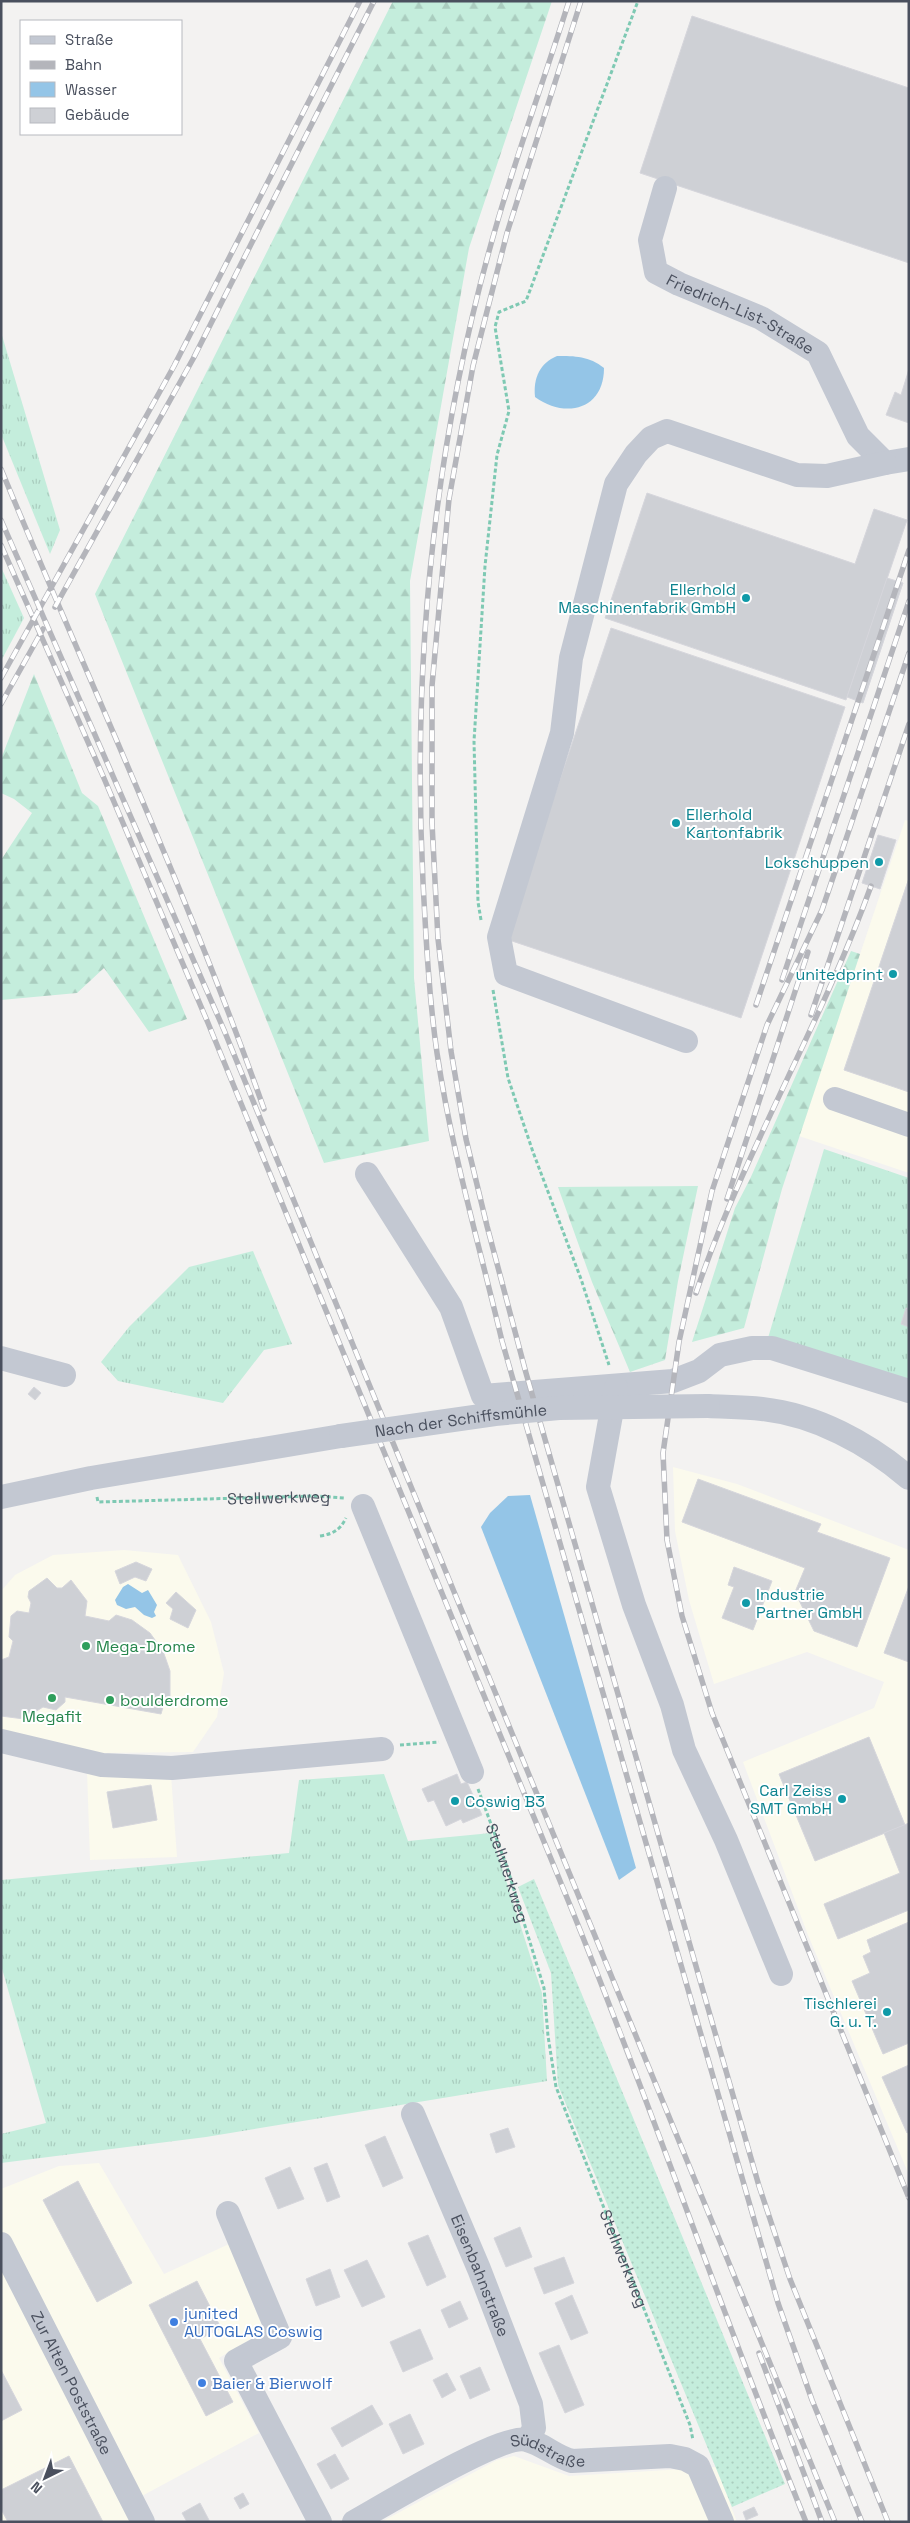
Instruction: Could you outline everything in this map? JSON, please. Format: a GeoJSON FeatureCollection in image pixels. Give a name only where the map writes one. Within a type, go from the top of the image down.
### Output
{"type":"FeatureCollection","features":[{"type":"Feature","properties":{"kind":"street","name":"Friedrich-List-Straße"},"geometry":{"type":"LineString","coordinates":[[665,188],[650,240],[656,272],[679,284],[761,318],[818,353],[858,436],[885,463]]}},
{"type":"Feature","properties":{"kind":"street"},"geometry":{"type":"LineString","coordinates":[[686,1041],[506,974],[499,937],[562,734],[571,658],[616,484],[636,454],[651,438],[667,431],[797,476],[827,476],[909,459]]}},
{"type":"Feature","properties":{"kind":"street"},"geometry":{"type":"LineString","coordinates":[[835,1099],[909,1125]]}},
{"type":"Feature","properties":{"kind":"street","name":"Nach der Schiffsmühle"},"geometry":{"type":"LineString","coordinates":[[367,1174],[451,1307],[483,1396],[674,1381],[699,1371],[720,1356],[752,1348],[772,1348],[909,1391]]}},
{"type":"Feature","properties":{"kind":"street"},"geometry":{"type":"LineString","coordinates":[[1,1358],[64,1375]]}},
{"type":"Feature","properties":{"kind":"street"},"geometry":{"type":"LineString","coordinates":[[616,1386],[598,1487],[634,1605],[672,1705],[684,1750],[726,1840],[781,1974]]}},
{"type":"Feature","properties":{"kind":"street","name":"Nach der Schiffsmühle"},"geometry":{"type":"LineString","coordinates":[[1,1496],[92,1478],[341,1436],[495,1414],[559,1408],[708,1406],[763,1409],[806,1418],[867,1447],[909,1478]]}},
{"type":"Feature","properties":{"kind":"street"},"geometry":{"type":"LineString","coordinates":[[363,1506],[472,1772]]}},
{"type":"Feature","properties":{"kind":"street"},"geometry":{"type":"LineString","coordinates":[[1,1741],[102,1765],[172,1768],[382,1749]]}},
{"type":"Feature","properties":{"kind":"street","name":"Eisenbahnstraße"},"geometry":{"type":"LineString","coordinates":[[413,2114],[479,2269],[531,2404],[534,2428],[528,2440]]}},
{"type":"Feature","properties":{"kind":"street"},"geometry":{"type":"LineString","coordinates":[[228,2213],[280,2337],[236,2362],[320,2522]]}},
{"type":"Feature","properties":{"kind":"street","name":"Zur Alten Poststraße"},"geometry":{"type":"LineString","coordinates":[[1,2244],[143,2522]]}},
{"type":"Feature","properties":{"kind":"street","name":"Südstraße"},"geometry":{"type":"LineString","coordinates":[[354,2522],[499,2444],[515,2439],[528,2440],[560,2458],[572,2461],[670,2456],[685,2459],[698,2466]]}},
{"type":"Feature","properties":{"kind":"street"},"geometry":{"type":"LineString","coordinates":[[698,2466],[722,2522]]}},
{"type":"Feature","properties":{"kind":"path"},"geometry":{"type":"LineString","coordinates":[[482,922],[478,902],[474,741],[485,566],[496,455],[509,411],[495,327],[499,312],[526,300],[638,1]]}},
{"type":"Feature","properties":{"kind":"path"},"geometry":{"type":"LineString","coordinates":[[492,980],[508,1078],[533,1152],[581,1279],[616,1386]]}},
{"type":"Feature","properties":{"kind":"path","name":"Stellwerkweg"},"geometry":{"type":"LineString","coordinates":[[92,1478],[98,1502],[314,1496],[341,1497],[363,1506]]}},
{"type":"Feature","properties":{"kind":"path"},"geometry":{"type":"LineString","coordinates":[[320,1536],[331,1534],[341,1528],[348,1515],[363,1506]]}},
{"type":"Feature","properties":{"kind":"path"},"geometry":{"type":"LineString","coordinates":[[382,1749],[412,1743],[444,1743],[458,1736]]}},
{"type":"Feature","properties":{"kind":"path","name":"Stellwerkweg"},"geometry":{"type":"LineString","coordinates":[[472,1772],[507,1867],[544,1988],[556,2087],[690,2425],[698,2466]]}},
{"type":"Feature","properties":{"kind":"shaded area"},"geometry":{"type":"Polygon","coordinates":[[[905,820],[909,821],[909,1173],[799,1136],[905,820]]]}},
{"type":"Feature","properties":{"kind":"shaded area"},"geometry":{"type":"Polygon","coordinates":[[[673,1467],[737,1484],[909,1550],[909,2175],[808,1935],[743,1762],[874,1708],[884,1682],[807,1652],[714,1684],[689,1600],[675,1531],[673,1467]]]}},
{"type":"Feature","properties":{"kind":"shaded area"},"geometry":{"type":"Polygon","coordinates":[[[124,1550],[178,1555],[211,1622],[224,1673],[217,1717],[193,1752],[101,1753],[1,1730],[1,1591],[15,1575],[53,1555],[124,1550]]]}},
{"type":"Feature","properties":{"kind":"shaded area"},"geometry":{"type":"Polygon","coordinates":[[[87,1770],[171,1775],[177,1857],[90,1860],[87,1770]]]}},
{"type":"Feature","properties":{"kind":"shaded area"},"geometry":{"type":"Polygon","coordinates":[[[99,2163],[164,2274],[229,2244],[264,2331],[219,2358],[259,2433],[127,2504],[135,2522],[1,2522],[1,2189],[59,2166],[99,2163]]]}},
{"type":"Feature","properties":{"kind":"shaded area"},"geometry":{"type":"Polygon","coordinates":[[[514,2456],[569,2476],[716,2467],[737,2522],[381,2522],[497,2460],[514,2456]]]}},
{"type":"Feature","properties":{"kind":"green space"},"geometry":{"type":"Polygon","coordinates":[[[393,1],[552,1],[469,248],[410,581],[414,978],[429,1141],[324,1163],[95,594],[393,1]]]}},
{"type":"Feature","properties":{"kind":"green space"},"geometry":{"type":"Polygon","coordinates":[[[1,332],[60,530],[50,554],[1,434],[1,332]]]}},
{"type":"Feature","properties":{"kind":"green space"},"geometry":{"type":"Polygon","coordinates":[[[1,567],[24,618],[1,661],[1,567]]]}},
{"type":"Feature","properties":{"kind":"green space"},"geometry":{"type":"Polygon","coordinates":[[[34,674],[82,793],[98,806],[187,1019],[149,1032],[104,968],[77,993],[1,1000],[1,860],[32,813],[14,799],[1,793],[1,759],[34,674]]]}},
{"type":"Feature","properties":{"kind":"green space"},"geometry":{"type":"Polygon","coordinates":[[[851,951],[860,954],[782,1189],[744,1328],[692,1342],[735,1208],[750,1179],[851,951]]]}},
{"type":"Feature","properties":{"kind":"green space"},"geometry":{"type":"Polygon","coordinates":[[[824,1149],[909,1178],[909,1379],[768,1338],[824,1149]]]}},
{"type":"Feature","properties":{"kind":"green space"},"geometry":{"type":"Polygon","coordinates":[[[698,1186],[678,1281],[665,1360],[630,1372],[592,1282],[558,1187],[698,1186]]]}},
{"type":"Feature","properties":{"kind":"green space"},"geometry":{"type":"Polygon","coordinates":[[[253,1251],[292,1344],[264,1350],[223,1403],[118,1381],[101,1362],[129,1327],[189,1267],[253,1251]]]}},
{"type":"Feature","properties":{"kind":"green space"},"geometry":{"type":"Polygon","coordinates":[[[384,1774],[408,1841],[491,1833],[542,1993],[547,2081],[206,2137],[1,2163],[1,2134],[46,2123],[1,1965],[1,1880],[289,1853],[299,1780],[384,1774]]]}},
{"type":"Feature","properties":{"kind":"green space"},"geometry":{"type":"Polygon","coordinates":[[[534,1879],[785,2484],[732,2507],[558,2085],[551,1973],[518,1887],[534,1879]]]}},
{"type":"Feature","properties":{"kind":"water"},"geometry":{"type":"Polygon","coordinates":[[[557,356],[587,359],[604,368],[602,382],[597,393],[590,401],[570,409],[558,408],[535,397],[535,384],[539,372],[546,363],[557,356]]]}},
{"type":"Feature","properties":{"kind":"water"},"geometry":{"type":"Polygon","coordinates":[[[530,1495],[636,1868],[619,1880],[481,1527],[490,1513],[508,1496],[530,1495]]]}},
{"type":"Feature","properties":{"kind":"water"},"geometry":{"type":"Polygon","coordinates":[[[128,1584],[142,1593],[148,1590],[157,1605],[154,1612],[156,1616],[152,1618],[144,1615],[135,1607],[126,1609],[117,1605],[115,1600],[123,1587],[128,1584]]]}},
{"type":"Feature","properties":{"kind":"building"},"geometry":{"type":"Polygon","coordinates":[[[692,16],[909,88],[909,263],[640,173],[692,16]]]}},
{"type":"Feature","properties":{"kind":"building"},"geometry":{"type":"Polygon","coordinates":[[[909,369],[909,423],[886,415],[895,392],[901,395],[909,369]]]}},
{"type":"Feature","properties":{"kind":"building","name":"Ellerhold Maschinenfabrik GmbH"},"geometry":{"type":"Polygon","coordinates":[[[647,493],[855,564],[874,509],[907,520],[846,700],[605,618],[647,493]]]}},
{"type":"Feature","properties":{"kind":"building"},"geometry":{"type":"Polygon","coordinates":[[[887,578],[903,583],[863,703],[847,697],[887,578]]]}},
{"type":"Feature","properties":{"kind":"building","name":"Ellerhold Kartonfabrik"},"geometry":{"type":"Polygon","coordinates":[[[611,628],[845,707],[741,1018],[506,939],[611,628]]]}},
{"type":"Feature","properties":{"kind":"building","name":"Lokschuppen"},"geometry":{"type":"Polygon","coordinates":[[[878,835],[896,840],[880,889],[862,883],[878,835]]]}},
{"type":"Feature","properties":{"kind":"building","name":"unitedprint"},"geometry":{"type":"Polygon","coordinates":[[[909,878],[909,1092],[844,1070],[909,878]]]}},
{"type":"Feature","properties":{"kind":"building"},"geometry":{"type":"Polygon","coordinates":[[[906,1308],[909,1309],[909,1327],[901,1324],[906,1308]]]}},
{"type":"Feature","properties":{"kind":"building"},"geometry":{"type":"Polygon","coordinates":[[[34,1387],[41,1393],[35,1400],[28,1394],[34,1387]]]}},
{"type":"Feature","properties":{"kind":"building"},"geometry":{"type":"Polygon","coordinates":[[[698,1479],[821,1524],[817,1532],[890,1558],[857,1647],[814,1631],[795,1592],[805,1568],[682,1522],[698,1479]]]}},
{"type":"Feature","properties":{"kind":"building"},"geometry":{"type":"Polygon","coordinates":[[[136,1562],[152,1569],[146,1581],[135,1577],[120,1584],[115,1571],[136,1562]]]}},
{"type":"Feature","properties":{"kind":"building","name":"Industrie Partner GmbH"},"geometry":{"type":"Polygon","coordinates":[[[734,1567],[772,1581],[753,1630],[722,1618],[734,1587],[728,1585],[734,1567]]]}},
{"type":"Feature","properties":{"kind":"building","name":"Mega-Drome"},"geometry":{"type":"Polygon","coordinates":[[[47,1578],[57,1588],[62,1588],[71,1580],[87,1601],[85,1616],[109,1621],[116,1615],[132,1620],[150,1633],[163,1651],[170,1671],[170,1701],[165,1700],[161,1714],[65,1697],[65,1702],[56,1710],[43,1707],[24,1719],[1,1716],[1,1660],[9,1657],[13,1641],[9,1637],[11,1616],[17,1611],[29,1613],[31,1603],[28,1597],[29,1591],[47,1578]]]}},
{"type":"Feature","properties":{"kind":"building"},"geometry":{"type":"Polygon","coordinates":[[[909,1586],[909,1662],[884,1653],[909,1586]]]}},
{"type":"Feature","properties":{"kind":"building"},"geometry":{"type":"Polygon","coordinates":[[[176,1592],[196,1610],[188,1628],[170,1619],[173,1609],[166,1603],[176,1592]]]}},
{"type":"Feature","properties":{"kind":"building","name":"Carl Zeiss SMT GmbH"},"geometry":{"type":"Polygon","coordinates":[[[869,1737],[905,1825],[815,1861],[779,1774],[869,1737]]]}},
{"type":"Feature","properties":{"kind":"building","name":"Coswig B3"},"geometry":{"type":"Polygon","coordinates":[[[457,1774],[461,1784],[467,1782],[482,1815],[463,1823],[461,1819],[446,1826],[434,1800],[428,1802],[422,1789],[457,1774]]]}},
{"type":"Feature","properties":{"kind":"building"},"geometry":{"type":"Polygon","coordinates":[[[151,1785],[157,1820],[113,1828],[107,1792],[151,1785]]]}},
{"type":"Feature","properties":{"kind":"building"},"geometry":{"type":"Polygon","coordinates":[[[909,1823],[909,1910],[838,1939],[824,1904],[900,1873],[884,1833],[909,1823]]]}},
{"type":"Feature","properties":{"kind":"building","name":"Tischlerei G. u. T."},"geometry":{"type":"Polygon","coordinates":[[[909,1922],[909,2043],[883,2054],[852,1981],[870,1973],[863,1956],[871,1952],[867,1940],[909,1922]]]}},
{"type":"Feature","properties":{"kind":"building"},"geometry":{"type":"Polygon","coordinates":[[[909,2065],[909,2132],[907,2133],[882,2077],[909,2065]]]}},
{"type":"Feature","properties":{"kind":"building"},"geometry":{"type":"Polygon","coordinates":[[[508,2128],[515,2147],[496,2153],[490,2134],[508,2128]]]}},
{"type":"Feature","properties":{"kind":"building"},"geometry":{"type":"Polygon","coordinates":[[[385,2136],[403,2178],[383,2187],[365,2145],[385,2136]]]}},
{"type":"Feature","properties":{"kind":"building"},"geometry":{"type":"Polygon","coordinates":[[[327,2163],[340,2197],[327,2202],[314,2168],[327,2163]]]}},
{"type":"Feature","properties":{"kind":"building"},"geometry":{"type":"Polygon","coordinates":[[[290,2167],[304,2199],[278,2209],[265,2178],[290,2167]]]}},
{"type":"Feature","properties":{"kind":"building"},"geometry":{"type":"Polygon","coordinates":[[[78,2181],[132,2283],[97,2302],[43,2200],[78,2181]]]}},
{"type":"Feature","properties":{"kind":"building"},"geometry":{"type":"Polygon","coordinates":[[[520,2227],[532,2257],[506,2267],[494,2238],[520,2227]]]}},
{"type":"Feature","properties":{"kind":"building"},"geometry":{"type":"Polygon","coordinates":[[[428,2235],[446,2277],[427,2286],[408,2243],[428,2235]]]}},
{"type":"Feature","properties":{"kind":"building"},"geometry":{"type":"Polygon","coordinates":[[[564,2257],[574,2283],[544,2294],[534,2268],[564,2257]]]}},
{"type":"Feature","properties":{"kind":"building"},"geometry":{"type":"Polygon","coordinates":[[[367,2260],[385,2297],[362,2307],[344,2270],[367,2260]]]}},
{"type":"Feature","properties":{"kind":"building"},"geometry":{"type":"Polygon","coordinates":[[[330,2269],[340,2297],[316,2306],[306,2279],[330,2269]]]}},
{"type":"Feature","properties":{"kind":"building"},"geometry":{"type":"Polygon","coordinates":[[[197,2281],[221,2328],[200,2339],[233,2402],[206,2416],[149,2305],[197,2281]]]}},
{"type":"Feature","properties":{"kind":"building"},"geometry":{"type":"Polygon","coordinates":[[[572,2295],[588,2333],[571,2340],[555,2303],[572,2295]]]}},
{"type":"Feature","properties":{"kind":"building"},"geometry":{"type":"Polygon","coordinates":[[[460,2301],[468,2319],[449,2328],[441,2310],[460,2301]]]}},
{"type":"Feature","properties":{"kind":"building"},"geometry":{"type":"Polygon","coordinates":[[[420,2329],[433,2359],[403,2372],[390,2342],[420,2329]]]}},
{"type":"Feature","properties":{"kind":"building"},"geometry":{"type":"Polygon","coordinates":[[[559,2345],[584,2405],[565,2413],[539,2353],[559,2345]]]}},
{"type":"Feature","properties":{"kind":"building"},"geometry":{"type":"Polygon","coordinates":[[[480,2367],[490,2390],[470,2399],[460,2376],[480,2367]]]}},
{"type":"Feature","properties":{"kind":"building"},"geometry":{"type":"Polygon","coordinates":[[[1,2370],[22,2410],[1,2421],[1,2370]]]}},
{"type":"Feature","properties":{"kind":"building"},"geometry":{"type":"Polygon","coordinates":[[[447,2373],[456,2390],[442,2398],[433,2380],[447,2373]]]}},
{"type":"Feature","properties":{"kind":"building"},"geometry":{"type":"Polygon","coordinates":[[[372,2405],[383,2424],[342,2447],[331,2428],[372,2405]]]}},
{"type":"Feature","properties":{"kind":"building"},"geometry":{"type":"Polygon","coordinates":[[[410,2414],[424,2444],[403,2454],[389,2424],[410,2414]]]}},
{"type":"Feature","properties":{"kind":"building"},"geometry":{"type":"Polygon","coordinates":[[[335,2454],[349,2479],[331,2489],[317,2464],[335,2454]]]}},
{"type":"Feature","properties":{"kind":"building"},"geometry":{"type":"Polygon","coordinates":[[[69,2456],[103,2522],[8,2522],[1,2509],[1,2490],[69,2456]]]}},
{"type":"Feature","properties":{"kind":"building"},"geometry":{"type":"Polygon","coordinates":[[[243,2493],[249,2504],[240,2509],[234,2498],[243,2493]]]}},
{"type":"Feature","properties":{"kind":"building"},"geometry":{"type":"Polygon","coordinates":[[[200,2503],[210,2522],[187,2522],[182,2513],[200,2503]]]}},
{"type":"Feature","properties":{"kind":"building"},"geometry":{"type":"Polygon","coordinates":[[[754,2507],[758,2515],[746,2520],[743,2512],[754,2507]]]}},
{"type":"Feature","properties":{"kind":"railway"},"geometry":{"type":"LineString","coordinates":[[1,678],[174,366],[360,1]]}},
{"type":"Feature","properties":{"kind":"railway"},"geometry":{"type":"LineString","coordinates":[[55,607],[193,359],[374,1]]}},
{"type":"Feature","properties":{"kind":"railway"},"geometry":{"type":"LineString","coordinates":[[569,1],[512,172],[474,310],[456,391],[432,553],[425,635],[420,800],[428,968],[434,1032],[450,1127],[502,1341],[778,2303],[812,2400],[862,2522]]}},
{"type":"Feature","properties":{"kind":"railway"},"geometry":{"type":"LineString","coordinates":[[581,1],[507,233],[473,366],[449,499],[432,686],[432,823],[438,939],[451,1051],[466,1139],[526,1373],[759,2186],[790,2279],[888,2522]]}},
{"type":"Feature","properties":{"kind":"railway"},"geometry":{"type":"LineString","coordinates":[[1,469],[203,947],[264,1109]]}},
{"type":"Feature","properties":{"kind":"railway"},"geometry":{"type":"LineString","coordinates":[[1,520],[224,1030],[835,2522]]}},
{"type":"Feature","properties":{"kind":"railway"},"geometry":{"type":"LineString","coordinates":[[1,545],[103,776],[208,1023],[572,1910],[806,2522]]}},
{"type":"Feature","properties":{"kind":"railway"},"geometry":{"type":"LineString","coordinates":[[756,1005],[909,550]]}},
{"type":"Feature","properties":{"kind":"railway"},"geometry":{"type":"LineString","coordinates":[[782,980],[909,601]]}},
{"type":"Feature","properties":{"kind":"railway"},"geometry":{"type":"LineString","coordinates":[[1,704],[43,629]]}},
{"type":"Feature","properties":{"kind":"railway"},"geometry":{"type":"LineString","coordinates":[[909,653],[822,910],[767,1025],[712,1191],[679,1342],[663,1453],[667,1540],[682,1616],[712,1713],[909,2198]]}},
{"type":"Feature","properties":{"kind":"railway"},"geometry":{"type":"LineString","coordinates":[[811,1015],[909,724]]}},
{"type":"Feature","properties":{"kind":"railway"},"geometry":{"type":"LineString","coordinates":[[696,1293],[736,1190],[829,989],[871,886]]}},
{"type":"Feature","properties":{"kind":"railway"},"geometry":{"type":"LineString","coordinates":[[727,1199],[808,952]]}},
{"type":"Feature","properties":{"kind":"railway"},"geometry":{"type":"LineString","coordinates":[[759,2353],[822,2522]]}},
{"type":"Feature","properties":{"kind":"place","name":"Ellerhold Maschinenfabrik GmbH"},"geometry":{"type":"Point","coordinates":[746,598]}},
{"type":"Feature","properties":{"kind":"place","name":"Ellerhold Kartonfabrik"},"geometry":{"type":"Point","coordinates":[676,823]}},
{"type":"Feature","properties":{"kind":"place","name":"Lokschuppen"},"geometry":{"type":"Point","coordinates":[879,862]}},
{"type":"Feature","properties":{"kind":"place","name":"unitedprint"},"geometry":{"type":"Point","coordinates":[893,974]}},
{"type":"Feature","properties":{"kind":"place","name":"Industrie Partner GmbH"},"geometry":{"type":"Point","coordinates":[746,1603]}},
{"type":"Feature","properties":{"kind":"place","name":"Mega-Drome"},"geometry":{"type":"Point","coordinates":[86,1646]}},
{"type":"Feature","properties":{"kind":"place","name":"Megafit"},"geometry":{"type":"Point","coordinates":[52,1698]}},
{"type":"Feature","properties":{"kind":"place","name":"boulderdrome"},"geometry":{"type":"Point","coordinates":[110,1700]}},
{"type":"Feature","properties":{"kind":"place","name":"Carl Zeiss SMT GmbH"},"geometry":{"type":"Point","coordinates":[842,1799]}},
{"type":"Feature","properties":{"kind":"place","name":"Coswig B3"},"geometry":{"type":"Point","coordinates":[455,1801]}},
{"type":"Feature","properties":{"kind":"place","name":"Tischlerei G. u. T."},"geometry":{"type":"Point","coordinates":[887,2012]}},
{"type":"Feature","properties":{"kind":"place","name":"junited AUTOGLAS Coswig"},"geometry":{"type":"Point","coordinates":[174,2322]}},
{"type":"Feature","properties":{"kind":"place","name":"Baier & Bierwolf"},"geometry":{"type":"Point","coordinates":[202,2383]}}]}
